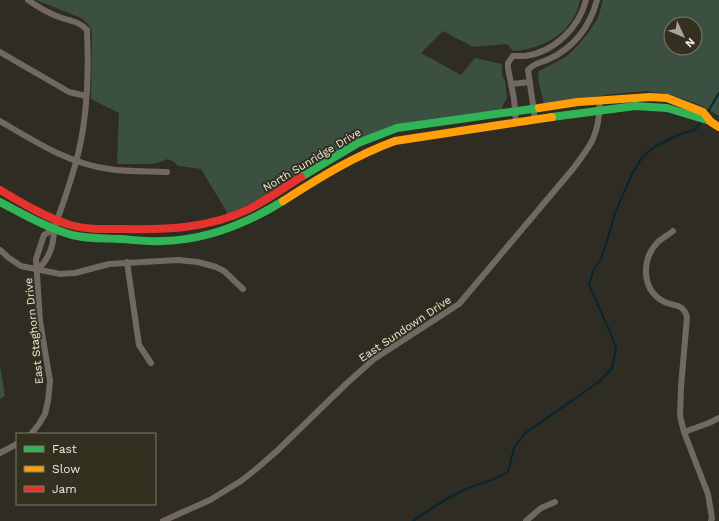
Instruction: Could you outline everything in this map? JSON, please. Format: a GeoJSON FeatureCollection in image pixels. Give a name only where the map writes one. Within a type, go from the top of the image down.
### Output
{"type":"FeatureCollection","features":[{"type":"Feature","properties":{"kind":"street","name":"East Staghorn Drive"},"geometry":{"type":"LineString","coordinates":[[28,0],[46,12],[78,22],[87,30],[84,127],[76,162],[54,229],[54,238],[45,262],[38,269]]}},
{"type":"Feature","properties":{"kind":"street"},"geometry":{"type":"LineString","coordinates":[[516,122],[508,68],[510,60],[513,56],[528,55],[543,51],[564,36],[578,20],[586,0]]}},
{"type":"Feature","properties":{"kind":"street"},"geometry":{"type":"LineString","coordinates":[[535,119],[528,70],[532,66],[563,52],[574,42],[588,24],[596,0]]}},
{"type":"Feature","properties":{"kind":"street"},"geometry":{"type":"LineString","coordinates":[[0,52],[69,92],[86,96]]}},
{"type":"Feature","properties":{"kind":"street"},"geometry":{"type":"LineString","coordinates":[[528,55],[532,66]]}},
{"type":"Feature","properties":{"kind":"street"},"geometry":{"type":"LineString","coordinates":[[511,84],[530,82]]}},
{"type":"Feature","properties":{"kind":"street","name":"North Sunridge Drive"},"geometry":{"type":"LineString","coordinates":[[0,190],[57,220],[84,228],[166,230],[190,228],[230,218],[249,209],[360,142],[397,128],[533,108],[650,97],[668,98],[686,104],[702,112],[711,122]]}},
{"type":"Feature","properties":{"kind":"street","name":"East Sundown Drive"},"geometry":{"type":"LineString","coordinates":[[163,521],[210,500],[241,481],[272,455],[346,384],[374,360],[459,304],[572,170],[587,150],[595,137],[599,123],[600,101]]}},
{"type":"Feature","properties":{"kind":"street","name":"North Sunridge Drive"},"geometry":{"type":"LineString","coordinates":[[0,202],[54,229],[72,235],[95,238],[169,241],[213,234],[227,230],[260,215],[348,161],[380,146],[395,141],[535,119],[635,106],[667,108],[711,122],[719,127]]}},
{"type":"Feature","properties":{"kind":"street"},"geometry":{"type":"LineString","coordinates":[[0,122],[48,149],[76,162],[108,169],[167,172]]}},
{"type":"Feature","properties":{"kind":"street","name":"East Staghorn Drive"},"geometry":{"type":"LineString","coordinates":[[32,433],[45,414],[50,381],[40,321],[37,281],[38,269],[36,259],[44,236],[54,229]]}},
{"type":"Feature","properties":{"kind":"street"},"geometry":{"type":"LineString","coordinates":[[673,231],[658,242],[648,257],[646,281],[651,290],[660,299],[680,306],[684,309],[687,317],[680,410],[684,432],[708,494],[712,520],[719,518]]}},
{"type":"Feature","properties":{"kind":"street"},"geometry":{"type":"LineString","coordinates":[[40,246],[50,250]]}},
{"type":"Feature","properties":{"kind":"street"},"geometry":{"type":"LineString","coordinates":[[0,250],[21,266],[60,274],[67,274],[109,264],[126,262],[178,260],[198,262],[224,271],[243,289]]}},
{"type":"Feature","properties":{"kind":"street"},"geometry":{"type":"LineString","coordinates":[[126,262],[139,345],[150,363]]}},
{"type":"Feature","properties":{"kind":"street"},"geometry":{"type":"LineString","coordinates":[[684,432],[719,418]]}},
{"type":"Feature","properties":{"kind":"street"},"geometry":{"type":"LineString","coordinates":[[0,453],[16,445]]}},
{"type":"Feature","properties":{"kind":"street"},"geometry":{"type":"LineString","coordinates":[[526,521],[541,508],[555,502]]}},
{"type":"Feature","properties":{"kind":"green space"},"geometry":{"type":"Polygon","coordinates":[[[36,0],[580,0],[577,11],[564,30],[556,37],[536,47],[513,51],[507,44],[473,47],[443,31],[421,53],[461,75],[475,58],[502,64],[502,75],[505,81],[507,98],[502,107],[503,110],[402,124],[254,202],[228,214],[201,169],[178,166],[168,159],[150,164],[117,164],[119,113],[91,99],[91,29],[84,20],[79,17],[36,0]]]}},
{"type":"Feature","properties":{"kind":"green space"},"geometry":{"type":"Polygon","coordinates":[[[603,0],[719,0],[719,116],[700,105],[671,95],[646,91],[544,104],[538,79],[539,71],[566,57],[589,32],[598,18],[603,0]]]}},
{"type":"Feature","properties":{"kind":"green space"},"geometry":{"type":"Polygon","coordinates":[[[0,365],[5,396],[0,399],[0,365]]]}},
{"type":"Feature","properties":{"kind":"waterway"},"geometry":{"type":"LineString","coordinates":[[707,113],[719,93]]}},
{"type":"Feature","properties":{"kind":"waterway"},"geometry":{"type":"LineString","coordinates":[[413,521],[457,493],[497,478],[508,472],[514,448],[524,434],[600,381],[612,368],[616,348],[589,285],[594,269],[601,259],[615,213],[632,174],[643,156],[656,146],[678,135],[696,129],[701,121]]}},
{"type":"Feature","properties":{"kind":"traffic: fast"},"geometry":{"type":"LineString","coordinates":[[552,117],[635,106],[667,108],[710,121]]}},
{"type":"Feature","properties":{"kind":"traffic: fast"},"geometry":{"type":"LineString","coordinates":[[301,177],[358,143],[397,128],[539,108]]}},
{"type":"Feature","properties":{"kind":"traffic: fast"},"geometry":{"type":"LineString","coordinates":[[0,202],[44,225],[72,235],[90,238],[158,241],[195,238],[211,234],[240,224],[283,201]]}},
{"type":"Feature","properties":{"kind":"traffic: slow"},"geometry":{"type":"LineString","coordinates":[[539,108],[578,102],[650,97],[667,98],[703,112],[711,122],[719,127]]}},
{"type":"Feature","properties":{"kind":"traffic: slow"},"geometry":{"type":"LineString","coordinates":[[283,201],[323,176],[365,153],[395,141],[552,117]]}},
{"type":"Feature","properties":{"kind":"traffic: jam"},"geometry":{"type":"LineString","coordinates":[[0,190],[25,205],[70,225],[98,229],[157,229],[204,224],[234,215],[262,202],[301,177]]}}]}
